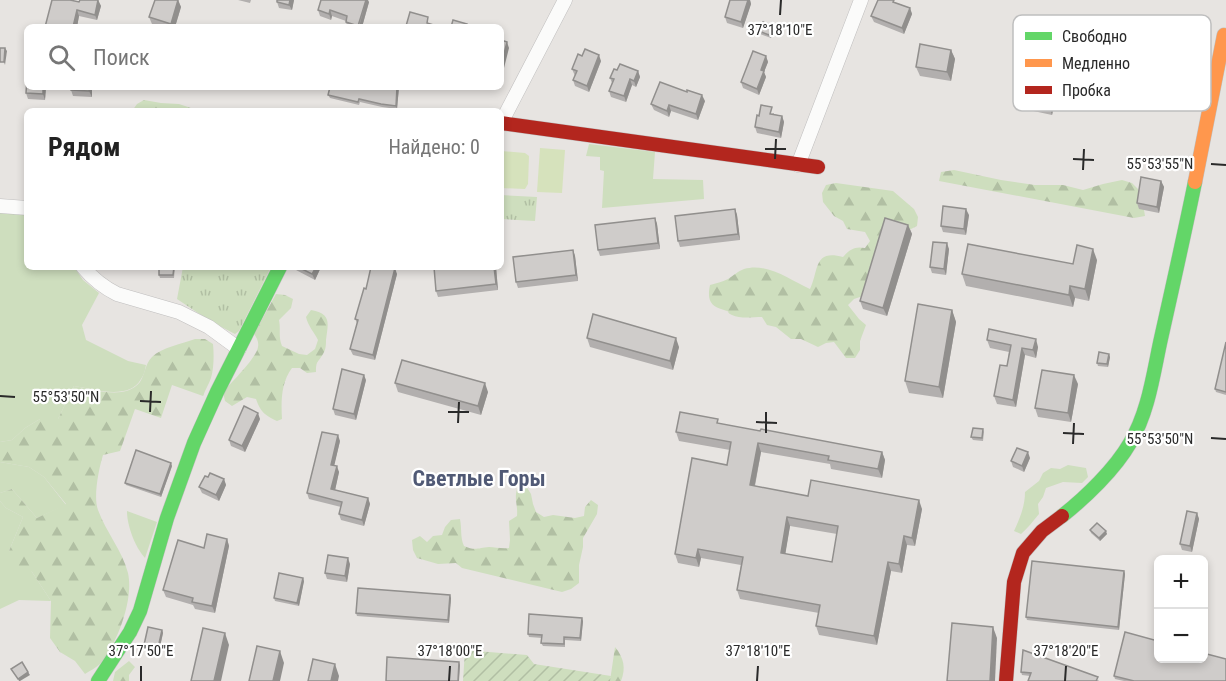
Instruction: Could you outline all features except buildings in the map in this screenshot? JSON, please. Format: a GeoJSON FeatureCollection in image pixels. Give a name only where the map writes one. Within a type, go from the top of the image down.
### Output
{"type":"FeatureCollection","features":[{"type":"Feature","properties":{"kind":"street"},"geometry":{"type":"LineString","coordinates":[[504,117],[565,0]]}},
{"type":"Feature","properties":{"kind":"street"},"geometry":{"type":"LineString","coordinates":[[798,165],[861,0]]}},
{"type":"Feature","properties":{"kind":"street"},"geometry":{"type":"LineString","coordinates":[[1211,101],[1224,35]]}},
{"type":"Feature","properties":{"kind":"street"},"geometry":{"type":"LineString","coordinates":[[1006,681],[1014,582],[1023,554],[1042,531],[1082,500],[1111,468],[1130,443],[1141,419],[1182,247],[1209,111]]}},
{"type":"Feature","properties":{"kind":"street"},"geometry":{"type":"LineString","coordinates":[[504,123],[818,167]]}},
{"type":"Feature","properties":{"kind":"street"},"geometry":{"type":"LineString","coordinates":[[0,206],[24,208]]}},
{"type":"Feature","properties":{"kind":"street"},"geometry":{"type":"LineString","coordinates":[[86,270],[98,283],[111,291],[179,312],[209,327],[239,349]]}},
{"type":"Feature","properties":{"kind":"street"},"geometry":{"type":"LineString","coordinates":[[98,681],[130,632],[140,611],[166,518],[194,443],[278,270]]}},
{"type":"Feature","properties":{"kind":"green space"},"geometry":{"type":"Polygon","coordinates":[[[144,100],[179,104],[191,108],[134,108],[144,100]]]}},
{"type":"Feature","properties":{"kind":"green space"},"geometry":{"type":"Polygon","coordinates":[[[589,144],[655,152],[653,179],[703,180],[704,199],[602,208],[604,171],[600,170],[600,157],[586,156],[589,144]]]}},
{"type":"Feature","properties":{"kind":"green space"},"geometry":{"type":"Polygon","coordinates":[[[540,148],[565,150],[562,193],[537,192],[540,148]]]}},
{"type":"Feature","properties":{"kind":"green space"},"geometry":{"type":"Polygon","coordinates":[[[504,151],[525,153],[529,156],[528,184],[525,189],[504,188],[504,151]]]}},
{"type":"Feature","properties":{"kind":"green space"},"geometry":{"type":"Polygon","coordinates":[[[954,170],[1001,180],[1035,185],[1063,185],[1083,190],[1122,180],[1132,183],[1141,192],[1145,216],[1134,218],[939,181],[941,172],[954,170]]]}},
{"type":"Feature","properties":{"kind":"green space"},"geometry":{"type":"Polygon","coordinates":[[[836,183],[893,191],[914,209],[918,217],[917,226],[909,230],[890,222],[882,227],[863,296],[854,299],[848,305],[866,325],[860,341],[860,350],[855,358],[846,358],[834,342],[818,347],[801,339],[791,339],[776,327],[767,325],[762,317],[732,315],[713,304],[709,295],[710,285],[753,267],[778,273],[810,289],[819,263],[826,256],[843,257],[853,249],[865,248],[870,241],[865,232],[847,229],[843,221],[834,216],[823,202],[822,193],[826,185],[836,183]]]}},
{"type":"Feature","properties":{"kind":"green space"},"geometry":{"type":"Polygon","coordinates":[[[504,195],[537,197],[535,221],[504,219],[504,195]]]}},
{"type":"Feature","properties":{"kind":"green space"},"geometry":{"type":"Polygon","coordinates":[[[0,212],[24,215],[24,270],[76,270],[83,280],[99,293],[82,325],[86,340],[128,361],[146,365],[141,379],[128,390],[110,392],[74,386],[58,419],[40,419],[25,428],[12,440],[0,442],[0,212]]]}},
{"type":"Feature","properties":{"kind":"green space"},"geometry":{"type":"Polygon","coordinates":[[[182,270],[270,270],[239,331],[235,334],[177,299],[182,270]]]}},
{"type":"Feature","properties":{"kind":"green space"},"geometry":{"type":"Polygon","coordinates":[[[276,294],[293,299],[291,308],[279,320],[282,346],[307,355],[315,349],[318,340],[306,317],[311,310],[326,317],[328,324],[325,349],[317,363],[316,372],[307,373],[300,368],[292,368],[288,374],[282,392],[282,419],[277,421],[264,413],[256,399],[247,397],[232,406],[225,401],[223,392],[257,351],[258,343],[254,334],[276,294]]]}},
{"type":"Feature","properties":{"kind":"green space"},"geometry":{"type":"Polygon","coordinates":[[[195,339],[205,339],[213,344],[212,374],[203,396],[172,385],[161,418],[135,409],[120,451],[103,455],[97,482],[98,510],[128,573],[129,596],[123,621],[112,645],[100,664],[85,674],[75,661],[60,652],[50,638],[51,601],[32,572],[16,566],[9,551],[23,517],[6,508],[0,501],[0,493],[12,489],[37,518],[66,504],[44,477],[29,467],[0,462],[0,442],[12,440],[25,428],[40,419],[58,419],[74,386],[109,392],[134,388],[140,382],[152,357],[167,348],[195,339]]]}},
{"type":"Feature","properties":{"kind":"green space"},"geometry":{"type":"Polygon","coordinates":[[[0,462],[29,467],[44,477],[66,505],[37,518],[12,489],[0,493],[0,462]]]}},
{"type":"Feature","properties":{"kind":"green space"},"geometry":{"type":"Polygon","coordinates":[[[1068,465],[1086,468],[1088,477],[1082,483],[1063,482],[1046,488],[1038,504],[1039,514],[1021,534],[1014,531],[1022,512],[1025,492],[1039,481],[1043,473],[1051,468],[1060,469],[1068,465]]]}},
{"type":"Feature","properties":{"kind":"green space"},"geometry":{"type":"Polygon","coordinates":[[[526,486],[536,512],[544,517],[584,516],[585,507],[591,500],[598,505],[597,514],[583,538],[579,583],[571,589],[562,592],[462,568],[456,563],[438,564],[417,558],[412,540],[420,536],[427,542],[433,536],[442,535],[451,520],[460,519],[464,546],[474,549],[509,548],[509,521],[517,516],[517,489],[526,486]]]}},
{"type":"Feature","properties":{"kind":"green space"},"geometry":{"type":"Polygon","coordinates":[[[0,501],[6,508],[23,517],[9,551],[32,572],[51,601],[19,600],[0,609],[0,501]]]}},
{"type":"Feature","properties":{"kind":"green space"},"geometry":{"type":"Polygon","coordinates":[[[127,511],[157,522],[145,558],[132,536],[127,511]]]}},
{"type":"Feature","properties":{"kind":"green space"},"geometry":{"type":"Polygon","coordinates":[[[615,647],[623,663],[621,681],[610,681],[615,647]]]}},
{"type":"Feature","properties":{"kind":"green space"},"geometry":{"type":"Polygon","coordinates":[[[465,650],[527,655],[534,664],[611,676],[610,681],[463,681],[465,650]]]}},
{"type":"Feature","properties":{"kind":"green space"},"geometry":{"type":"Polygon","coordinates":[[[129,661],[135,667],[129,675],[129,681],[113,681],[115,672],[129,661]]]}},
{"type":"Feature","properties":{"kind":"traffic: fast"},"geometry":{"type":"LineString","coordinates":[[1062,516],[1116,463],[1130,443],[1146,407],[1195,182]]}},
{"type":"Feature","properties":{"kind":"traffic: fast"},"geometry":{"type":"LineString","coordinates":[[98,681],[130,632],[140,611],[167,518],[194,443],[278,270]]}},
{"type":"Feature","properties":{"kind":"traffic: slow"},"geometry":{"type":"LineString","coordinates":[[1211,101],[1224,35]]}},
{"type":"Feature","properties":{"kind":"traffic: slow"},"geometry":{"type":"LineString","coordinates":[[1195,182],[1209,111]]}},
{"type":"Feature","properties":{"kind":"traffic: jam"},"geometry":{"type":"LineString","coordinates":[[504,123],[818,167]]}},
{"type":"Feature","properties":{"kind":"traffic: jam"},"geometry":{"type":"LineString","coordinates":[[1006,681],[1014,582],[1023,553],[1042,531],[1062,516]]}},
{"type":"Feature","properties":{"kind":"district","name":"Светлые Горы"},"geometry":{"type":"Point","coordinates":[479,478]}}]}
